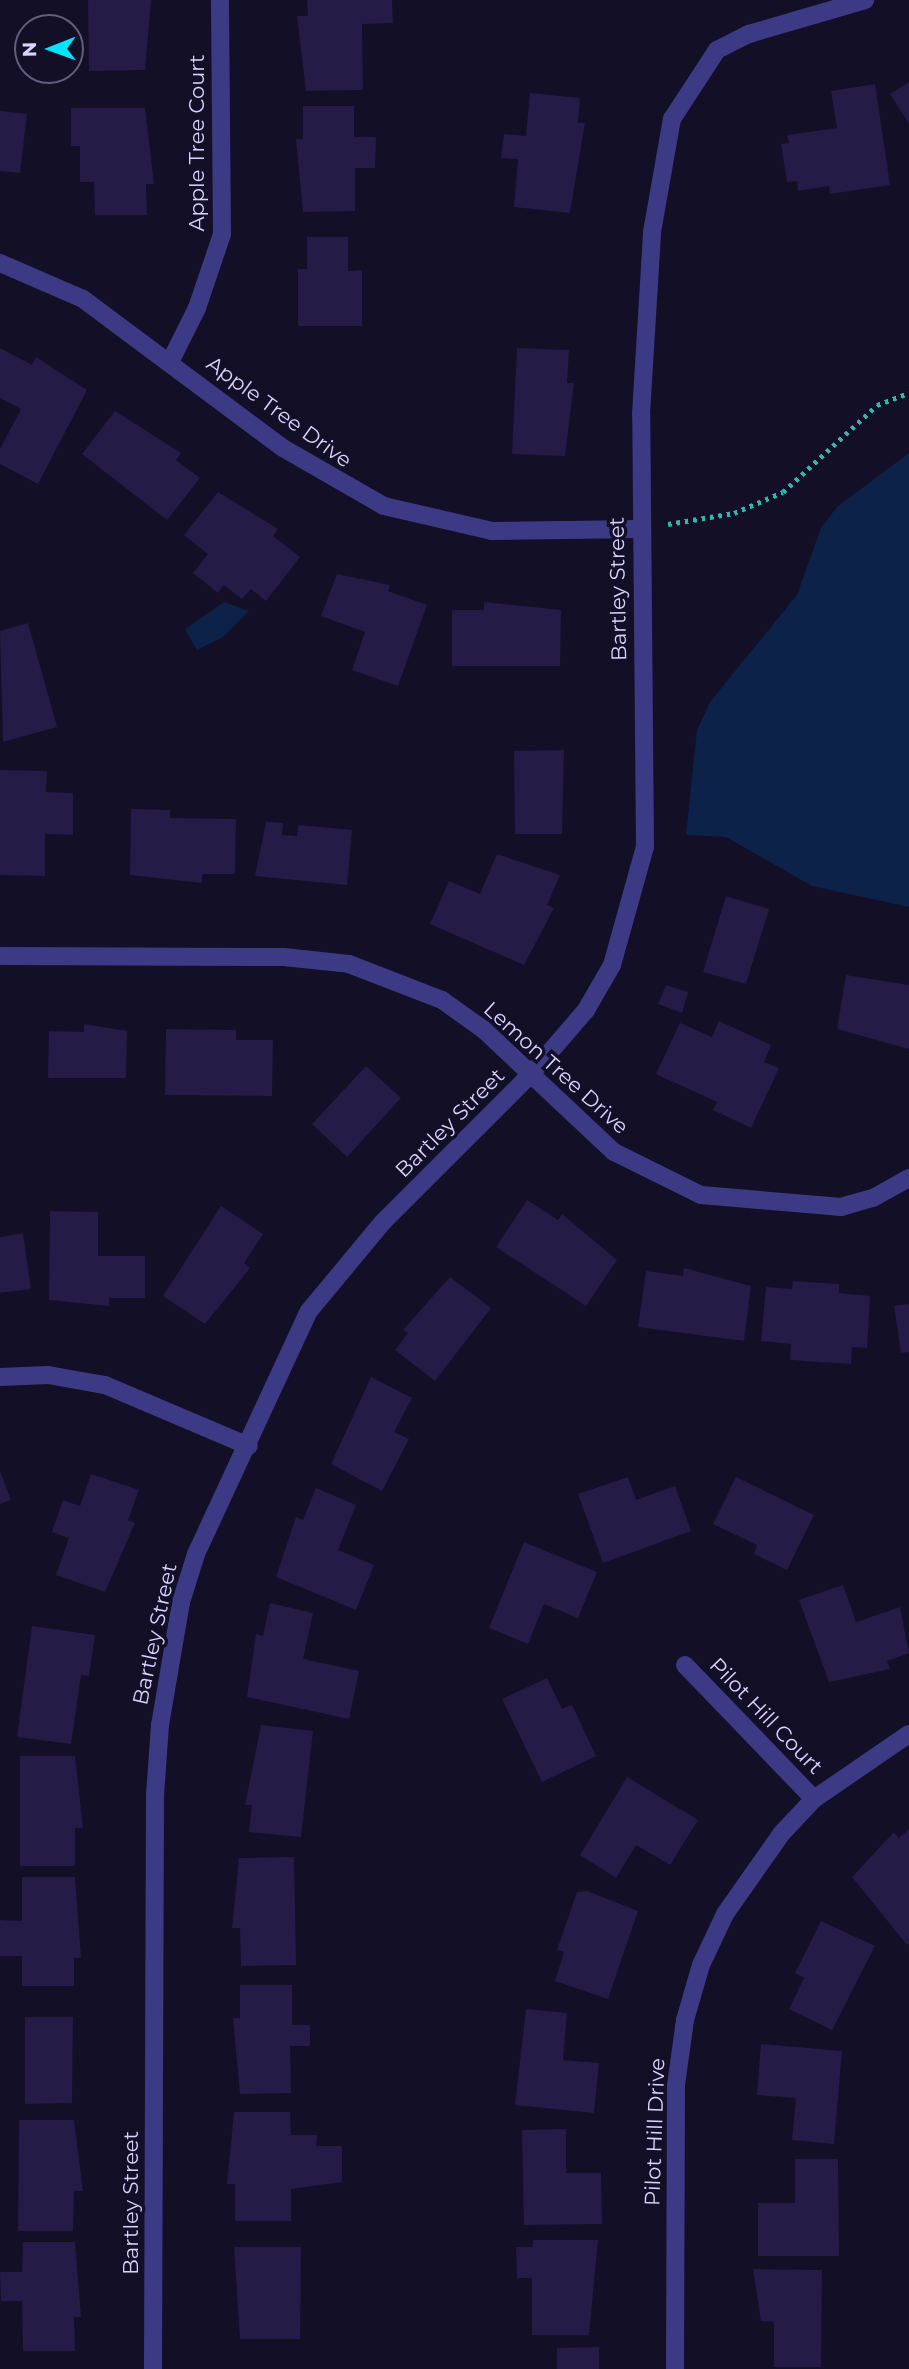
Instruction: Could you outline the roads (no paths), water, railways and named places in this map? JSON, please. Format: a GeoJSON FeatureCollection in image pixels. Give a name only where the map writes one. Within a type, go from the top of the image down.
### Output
{"type":"FeatureCollection","features":[{"type":"Feature","properties":{"kind":"street","name":"Apple Tree Court"},"geometry":{"type":"LineString","coordinates":[[171,360],[197,308],[222,234],[220,0]]}},
{"type":"Feature","properties":{"kind":"street","name":"Bartley Street"},"geometry":{"type":"LineString","coordinates":[[153,2369],[160,1725],[196,1554],[249,1446],[310,1311],[332,1282],[531,1074],[586,1010],[612,965],[645,847],[640,529],[652,232],[672,118],[717,50],[865,0]]}},
{"type":"Feature","properties":{"kind":"street","name":"Apple Tree Drive"},"geometry":{"type":"LineString","coordinates":[[0,263],[83,299],[171,360],[283,448],[384,506],[492,531],[640,529]]}},
{"type":"Feature","properties":{"kind":"street","name":"Lemon Tree Drive"},"geometry":{"type":"LineString","coordinates":[[0,956],[284,957],[349,964],[442,1000],[531,1074],[614,1152],[701,1195],[841,1207],[909,1178]]}},
{"type":"Feature","properties":{"kind":"street"},"geometry":{"type":"LineString","coordinates":[[0,1377],[48,1375],[104,1385],[249,1446]]}},
{"type":"Feature","properties":{"kind":"street","name":"Pilot Hill Court"},"geometry":{"type":"LineString","coordinates":[[685,1665],[814,1799]]}},
{"type":"Feature","properties":{"kind":"street","name":"Pilot Hill Drive"},"geometry":{"type":"LineString","coordinates":[[675,2369],[676,2085],[685,2020],[725,1914],[814,1799],[909,1734]]}},
{"type":"Feature","properties":{"kind":"water"},"geometry":{"type":"Polygon","coordinates":[[[909,453],[909,907],[812,886],[726,837],[686,835],[697,730],[710,702],[797,595],[821,528],[837,507],[909,453]]]}},
{"type":"Feature","properties":{"kind":"water"},"geometry":{"type":"Polygon","coordinates":[[[224,602],[249,611],[223,637],[197,650],[185,629],[224,602]]]}}]}
